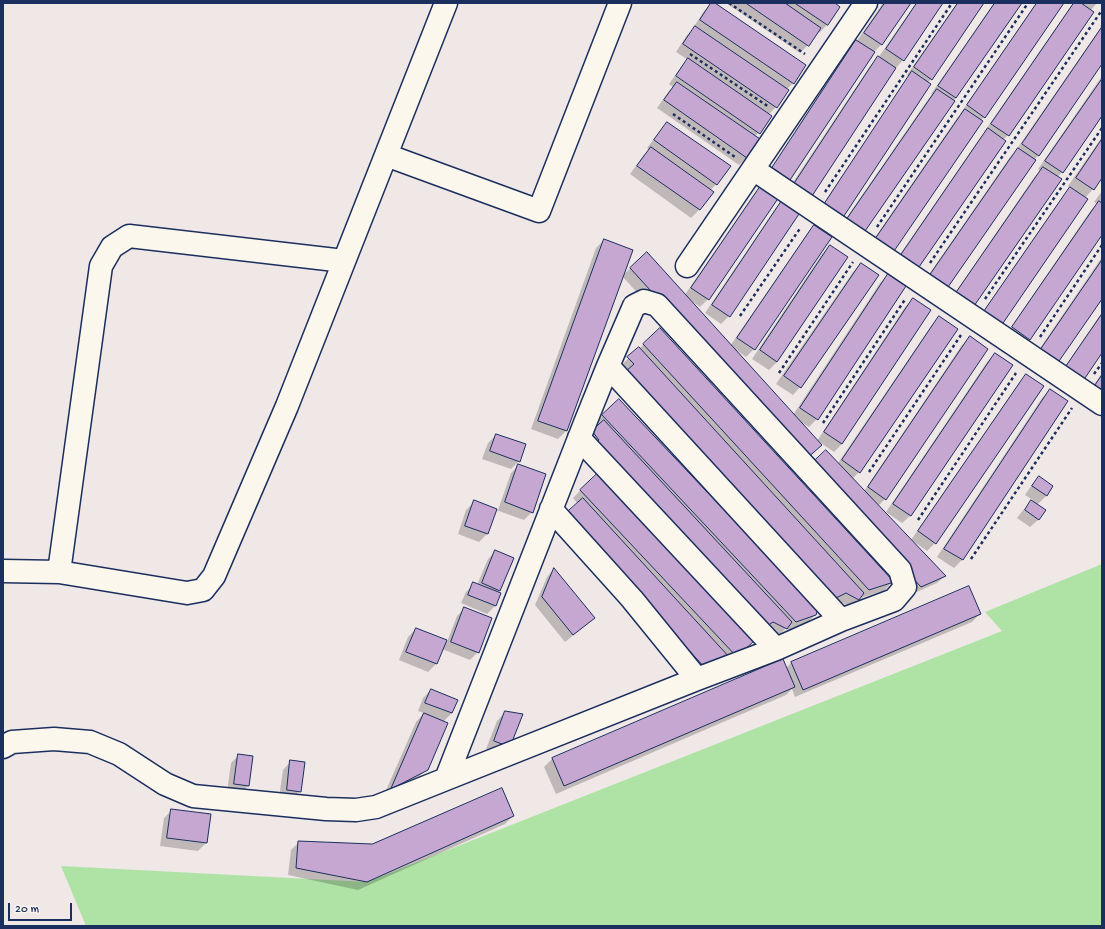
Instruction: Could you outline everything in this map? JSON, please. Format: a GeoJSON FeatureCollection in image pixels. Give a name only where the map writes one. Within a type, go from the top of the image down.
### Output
{"type":"FeatureCollection","features":[{"type":"Feature","properties":{"kind":"street"},"geometry":{"type":"LineString","coordinates":[[3,571],[58,572],[187,593],[203,590],[214,576],[287,406],[446,3]]}},
{"type":"Feature","properties":{"kind":"street"},"geometry":{"type":"LineString","coordinates":[[386,156],[539,211],[620,3]]}},
{"type":"Feature","properties":{"kind":"street"},"geometry":{"type":"LineString","coordinates":[[687,266],[866,3]]}},
{"type":"Feature","properties":{"kind":"street"},"geometry":{"type":"LineString","coordinates":[[753,169],[1102,404]]}},
{"type":"Feature","properties":{"kind":"street"},"geometry":{"type":"LineString","coordinates":[[58,572],[101,266],[112,247],[129,236],[344,261]]}},
{"type":"Feature","properties":{"kind":"street"},"geometry":{"type":"LineString","coordinates":[[3,747],[12,742],[47,740],[90,742],[119,754],[165,784],[193,796],[326,809],[356,810],[376,807],[776,649],[840,620],[894,600],[905,587],[900,570],[657,305],[644,301],[634,306],[579,438],[446,779]]}},
{"type":"Feature","properties":{"kind":"street"},"geometry":{"type":"LineString","coordinates":[[608,366],[840,620]]}},
{"type":"Feature","properties":{"kind":"street"},"geometry":{"type":"LineString","coordinates":[[579,438],[776,649]]}},
{"type":"Feature","properties":{"kind":"street"},"geometry":{"type":"LineString","coordinates":[[552,509],[632,599],[697,679]]}},
{"type":"Feature","properties":{"kind":"path"},"geometry":{"type":"LineString","coordinates":[[729,3],[823,66]]}},
{"type":"Feature","properties":{"kind":"path"},"geometry":{"type":"LineString","coordinates":[[740,316],[952,3]]}},
{"type":"Feature","properties":{"kind":"path"},"geometry":{"type":"LineString","coordinates":[[779,373],[1028,3]]}},
{"type":"Feature","properties":{"kind":"path"},"geometry":{"type":"LineString","coordinates":[[823,423],[918,280],[1102,10]]}},
{"type":"Feature","properties":{"kind":"path"},"geometry":{"type":"LineString","coordinates":[[690,54],[787,119]]}},
{"type":"Feature","properties":{"kind":"path"},"geometry":{"type":"LineString","coordinates":[[673,114],[753,169]]}},
{"type":"Feature","properties":{"kind":"path"},"geometry":{"type":"LineString","coordinates":[[918,520],[1102,244]]}},
{"type":"Feature","properties":{"kind":"path"},"geometry":{"type":"LineString","coordinates":[[971,559],[1102,363]]}},
{"type":"Feature","properties":{"kind":"green space"},"geometry":{"type":"Polygon","coordinates":[[[1102,564],[1102,926],[86,926],[61,866],[367,882],[1002,631],[985,612],[1102,564]]]}},
{"type":"Feature","properties":{"kind":"building"},"geometry":{"type":"Polygon","coordinates":[[[711,3],[715,3],[806,65],[794,84],[700,20],[711,3]]]}},
{"type":"Feature","properties":{"kind":"building"},"geometry":{"type":"Polygon","coordinates":[[[746,3],[785,3],[821,28],[809,46],[746,3]]]}},
{"type":"Feature","properties":{"kind":"building"},"geometry":{"type":"Polygon","coordinates":[[[795,3],[835,3],[840,7],[828,25],[795,3]]]}},
{"type":"Feature","properties":{"kind":"building"},"geometry":{"type":"Polygon","coordinates":[[[885,3],[911,3],[882,45],[864,33],[885,3]]]}},
{"type":"Feature","properties":{"kind":"building"},"geometry":{"type":"Polygon","coordinates":[[[917,3],[943,3],[904,61],[886,49],[917,3]]]}},
{"type":"Feature","properties":{"kind":"building"},"geometry":{"type":"Polygon","coordinates":[[[958,3],[984,3],[932,80],[914,67],[958,3]]]}},
{"type":"Feature","properties":{"kind":"building"},"geometry":{"type":"Polygon","coordinates":[[[995,3],[1022,3],[956,98],[938,86],[995,3]]]}},
{"type":"Feature","properties":{"kind":"building"},"geometry":{"type":"Polygon","coordinates":[[[1037,3],[1064,3],[985,118],[967,105],[1037,3]]]}},
{"type":"Feature","properties":{"kind":"building"},"geometry":{"type":"Polygon","coordinates":[[[1074,3],[1081,3],[1094,12],[1009,136],[991,124],[1074,3]]]}},
{"type":"Feature","properties":{"kind":"building"},"geometry":{"type":"Polygon","coordinates":[[[695,26],[789,90],[777,108],[683,44],[695,26]]]}},
{"type":"Feature","properties":{"kind":"building"},"geometry":{"type":"Polygon","coordinates":[[[1102,27],[1102,64],[1039,156],[1022,144],[1102,27]]]}},
{"type":"Feature","properties":{"kind":"building"},"geometry":{"type":"Polygon","coordinates":[[[856,40],[875,52],[790,180],[772,168],[856,40]]]}},
{"type":"Feature","properties":{"kind":"building"},"geometry":{"type":"Polygon","coordinates":[[[878,56],[896,68],[812,196],[794,184],[878,56]]]}},
{"type":"Feature","properties":{"kind":"building"},"geometry":{"type":"Polygon","coordinates":[[[688,58],[772,116],[760,134],[676,76],[688,58]]]}},
{"type":"Feature","properties":{"kind":"building"},"geometry":{"type":"Polygon","coordinates":[[[912,71],[931,84],[842,219],[823,206],[912,71]]]}},
{"type":"Feature","properties":{"kind":"building"},"geometry":{"type":"Polygon","coordinates":[[[1102,79],[1102,116],[1063,173],[1045,161],[1102,79]]]}},
{"type":"Feature","properties":{"kind":"building"},"geometry":{"type":"Polygon","coordinates":[[[677,82],[760,139],[747,158],[664,100],[677,82]]]}},
{"type":"Feature","properties":{"kind":"building"},"geometry":{"type":"Polygon","coordinates":[[[937,89],[955,101],[863,234],[845,222],[937,89]]]}},
{"type":"Feature","properties":{"kind":"building"},"geometry":{"type":"Polygon","coordinates":[[[965,109],[983,121],[892,254],[874,241],[965,109]]]}},
{"type":"Feature","properties":{"kind":"building"},"geometry":{"type":"Polygon","coordinates":[[[667,122],[731,166],[717,185],[654,140],[667,122]]]}},
{"type":"Feature","properties":{"kind":"building"},"geometry":{"type":"Polygon","coordinates":[[[988,128],[1006,141],[919,267],[901,255],[988,128]]]}},
{"type":"Feature","properties":{"kind":"building"},"geometry":{"type":"Polygon","coordinates":[[[1102,139],[1102,178],[1094,190],[1076,178],[1102,139]]]}},
{"type":"Feature","properties":{"kind":"building"},"geometry":{"type":"Polygon","coordinates":[[[651,147],[714,192],[700,210],[637,166],[651,147]]]}},
{"type":"Feature","properties":{"kind":"building"},"geometry":{"type":"Polygon","coordinates":[[[1018,148],[1036,160],[948,287],[930,275],[1018,148]]]}},
{"type":"Feature","properties":{"kind":"building"},"geometry":{"type":"Polygon","coordinates":[[[1043,167],[1062,179],[974,306],[956,293],[1043,167]]]}},
{"type":"Feature","properties":{"kind":"building"},"geometry":{"type":"Polygon","coordinates":[[[762,184],[779,197],[709,300],[691,288],[762,184]]]}},
{"type":"Feature","properties":{"kind":"building"},"geometry":{"type":"Polygon","coordinates":[[[1070,187],[1088,199],[1001,326],[983,313],[1070,187]]]}},
{"type":"Feature","properties":{"kind":"building"},"geometry":{"type":"Polygon","coordinates":[[[783,199],[801,211],[730,317],[712,305],[783,199]]]}},
{"type":"Feature","properties":{"kind":"building"},"geometry":{"type":"Polygon","coordinates":[[[1099,201],[1102,203],[1102,235],[1030,340],[1012,327],[1099,201]]]}},
{"type":"Feature","properties":{"kind":"building"},"geometry":{"type":"Polygon","coordinates":[[[814,225],[832,237],[755,350],[737,338],[814,225]]]}},
{"type":"Feature","properties":{"kind":"building"},"geometry":{"type":"Polygon","coordinates":[[[604,239],[633,250],[567,431],[538,421],[604,239]]]}},
{"type":"Feature","properties":{"kind":"building"},"geometry":{"type":"Polygon","coordinates":[[[830,245],[848,257],[777,362],[760,350],[830,245]]]}},
{"type":"Feature","properties":{"kind":"building"},"geometry":{"type":"Polygon","coordinates":[[[647,252],[822,445],[805,460],[630,268],[647,252]]]}},
{"type":"Feature","properties":{"kind":"building"},"geometry":{"type":"Polygon","coordinates":[[[1102,260],[1102,299],[1057,364],[1039,352],[1102,260]]]}},
{"type":"Feature","properties":{"kind":"building"},"geometry":{"type":"Polygon","coordinates":[[[861,263],[879,275],[801,388],[784,376],[861,263]]]}},
{"type":"Feature","properties":{"kind":"building"},"geometry":{"type":"Polygon","coordinates":[[[888,274],[906,286],[818,420],[800,408],[888,274]]]}},
{"type":"Feature","properties":{"kind":"building"},"geometry":{"type":"Polygon","coordinates":[[[913,298],[931,310],[842,444],[824,432],[913,298]]]}},
{"type":"Feature","properties":{"kind":"building"},"geometry":{"type":"Polygon","coordinates":[[[1102,314],[1102,353],[1083,381],[1065,368],[1102,314]]]}},
{"type":"Feature","properties":{"kind":"building"},"geometry":{"type":"Polygon","coordinates":[[[939,316],[958,329],[860,473],[842,460],[939,316]]]}},
{"type":"Feature","properties":{"kind":"building"},"geometry":{"type":"Polygon","coordinates":[[[660,328],[894,582],[869,590],[643,344],[660,328]]]}},
{"type":"Feature","properties":{"kind":"building"},"geometry":{"type":"Polygon","coordinates":[[[970,336],[988,349],[886,500],[868,487],[970,336]]]}},
{"type":"Feature","properties":{"kind":"building"},"geometry":{"type":"Polygon","coordinates":[[[639,347],[864,593],[859,600],[846,593],[836,598],[625,372],[634,364],[627,357],[639,347]]]}},
{"type":"Feature","properties":{"kind":"building"},"geometry":{"type":"Polygon","coordinates":[[[995,353],[1013,365],[911,516],[893,504],[995,353]]]}},
{"type":"Feature","properties":{"kind":"building"},"geometry":{"type":"Polygon","coordinates":[[[1026,374],[1044,386],[936,544],[918,531],[1026,374]]]}},
{"type":"Feature","properties":{"kind":"building"},"geometry":{"type":"Polygon","coordinates":[[[1102,375],[1102,396],[1092,390],[1102,375]]]}},
{"type":"Feature","properties":{"kind":"building"},"geometry":{"type":"Polygon","coordinates":[[[1050,389],[1068,401],[963,560],[944,549],[1050,389]]]}},
{"type":"Feature","properties":{"kind":"building"},"geometry":{"type":"Polygon","coordinates":[[[619,399],[818,609],[816,615],[796,622],[602,415],[619,399]]]}},
{"type":"Feature","properties":{"kind":"building"},"geometry":{"type":"Polygon","coordinates":[[[604,420],[792,622],[787,629],[773,622],[764,628],[593,445],[599,440],[592,431],[604,420]]]}},
{"type":"Feature","properties":{"kind":"building"},"geometry":{"type":"Polygon","coordinates":[[[496,434],[526,444],[520,462],[490,451],[496,434]]]}},
{"type":"Feature","properties":{"kind":"building"},"geometry":{"type":"Polygon","coordinates":[[[826,450],[946,576],[921,587],[809,466],[826,450]]]}},
{"type":"Feature","properties":{"kind":"building"},"geometry":{"type":"Polygon","coordinates":[[[518,464],[546,474],[533,513],[505,502],[518,464]]]}},
{"type":"Feature","properties":{"kind":"building"},"geometry":{"type":"Polygon","coordinates":[[[598,473],[755,640],[737,657],[580,490],[598,473]]]}},
{"type":"Feature","properties":{"kind":"building"},"geometry":{"type":"Polygon","coordinates":[[[1039,476],[1053,486],[1047,496],[1032,486],[1039,476]]]}},
{"type":"Feature","properties":{"kind":"building"},"geometry":{"type":"Polygon","coordinates":[[[583,498],[731,659],[707,670],[564,515],[583,498]]]}},
{"type":"Feature","properties":{"kind":"building"},"geometry":{"type":"Polygon","coordinates":[[[474,500],[497,509],[488,534],[465,526],[474,500]]]}},
{"type":"Feature","properties":{"kind":"building"},"geometry":{"type":"Polygon","coordinates":[[[1031,500],[1046,510],[1039,520],[1025,510],[1031,500]]]}},
{"type":"Feature","properties":{"kind":"building"},"geometry":{"type":"Polygon","coordinates":[[[495,550],[514,558],[500,591],[482,583],[495,550]]]}},
{"type":"Feature","properties":{"kind":"building"},"geometry":{"type":"Polygon","coordinates":[[[554,568],[595,618],[573,635],[542,597],[554,568]]]}},
{"type":"Feature","properties":{"kind":"building"},"geometry":{"type":"Polygon","coordinates":[[[473,582],[501,593],[496,606],[468,595],[473,582]]]}},
{"type":"Feature","properties":{"kind":"building"},"geometry":{"type":"Polygon","coordinates":[[[969,586],[981,614],[803,690],[791,662],[969,586]]]}},
{"type":"Feature","properties":{"kind":"building"},"geometry":{"type":"Polygon","coordinates":[[[464,607],[492,618],[479,653],[451,642],[464,607]]]}},
{"type":"Feature","properties":{"kind":"building"},"geometry":{"type":"Polygon","coordinates":[[[416,628],[447,640],[437,664],[406,652],[416,628]]]}},
{"type":"Feature","properties":{"kind":"building"},"geometry":{"type":"Polygon","coordinates":[[[783,659],[795,687],[564,786],[552,758],[783,659]]]}},
{"type":"Feature","properties":{"kind":"building"},"geometry":{"type":"Polygon","coordinates":[[[431,689],[458,700],[452,713],[425,703],[431,689]]]}},
{"type":"Feature","properties":{"kind":"building"},"geometry":{"type":"Polygon","coordinates":[[[505,711],[523,714],[510,747],[494,741],[505,711]]]}},
{"type":"Feature","properties":{"kind":"building"},"geometry":{"type":"Polygon","coordinates":[[[424,713],[448,723],[428,770],[391,789],[424,713]]]}},
{"type":"Feature","properties":{"kind":"building"},"geometry":{"type":"Polygon","coordinates":[[[238,754],[253,756],[249,786],[234,784],[238,754]]]}},
{"type":"Feature","properties":{"kind":"building"},"geometry":{"type":"Polygon","coordinates":[[[290,760],[305,762],[301,792],[287,790],[290,760]]]}},
{"type":"Feature","properties":{"kind":"building"},"geometry":{"type":"Polygon","coordinates":[[[502,788],[514,816],[367,882],[296,868],[298,841],[372,844],[502,788]]]}},
{"type":"Feature","properties":{"kind":"building"},"geometry":{"type":"Polygon","coordinates":[[[171,809],[211,814],[207,843],[167,838],[171,809]]]}}]}
